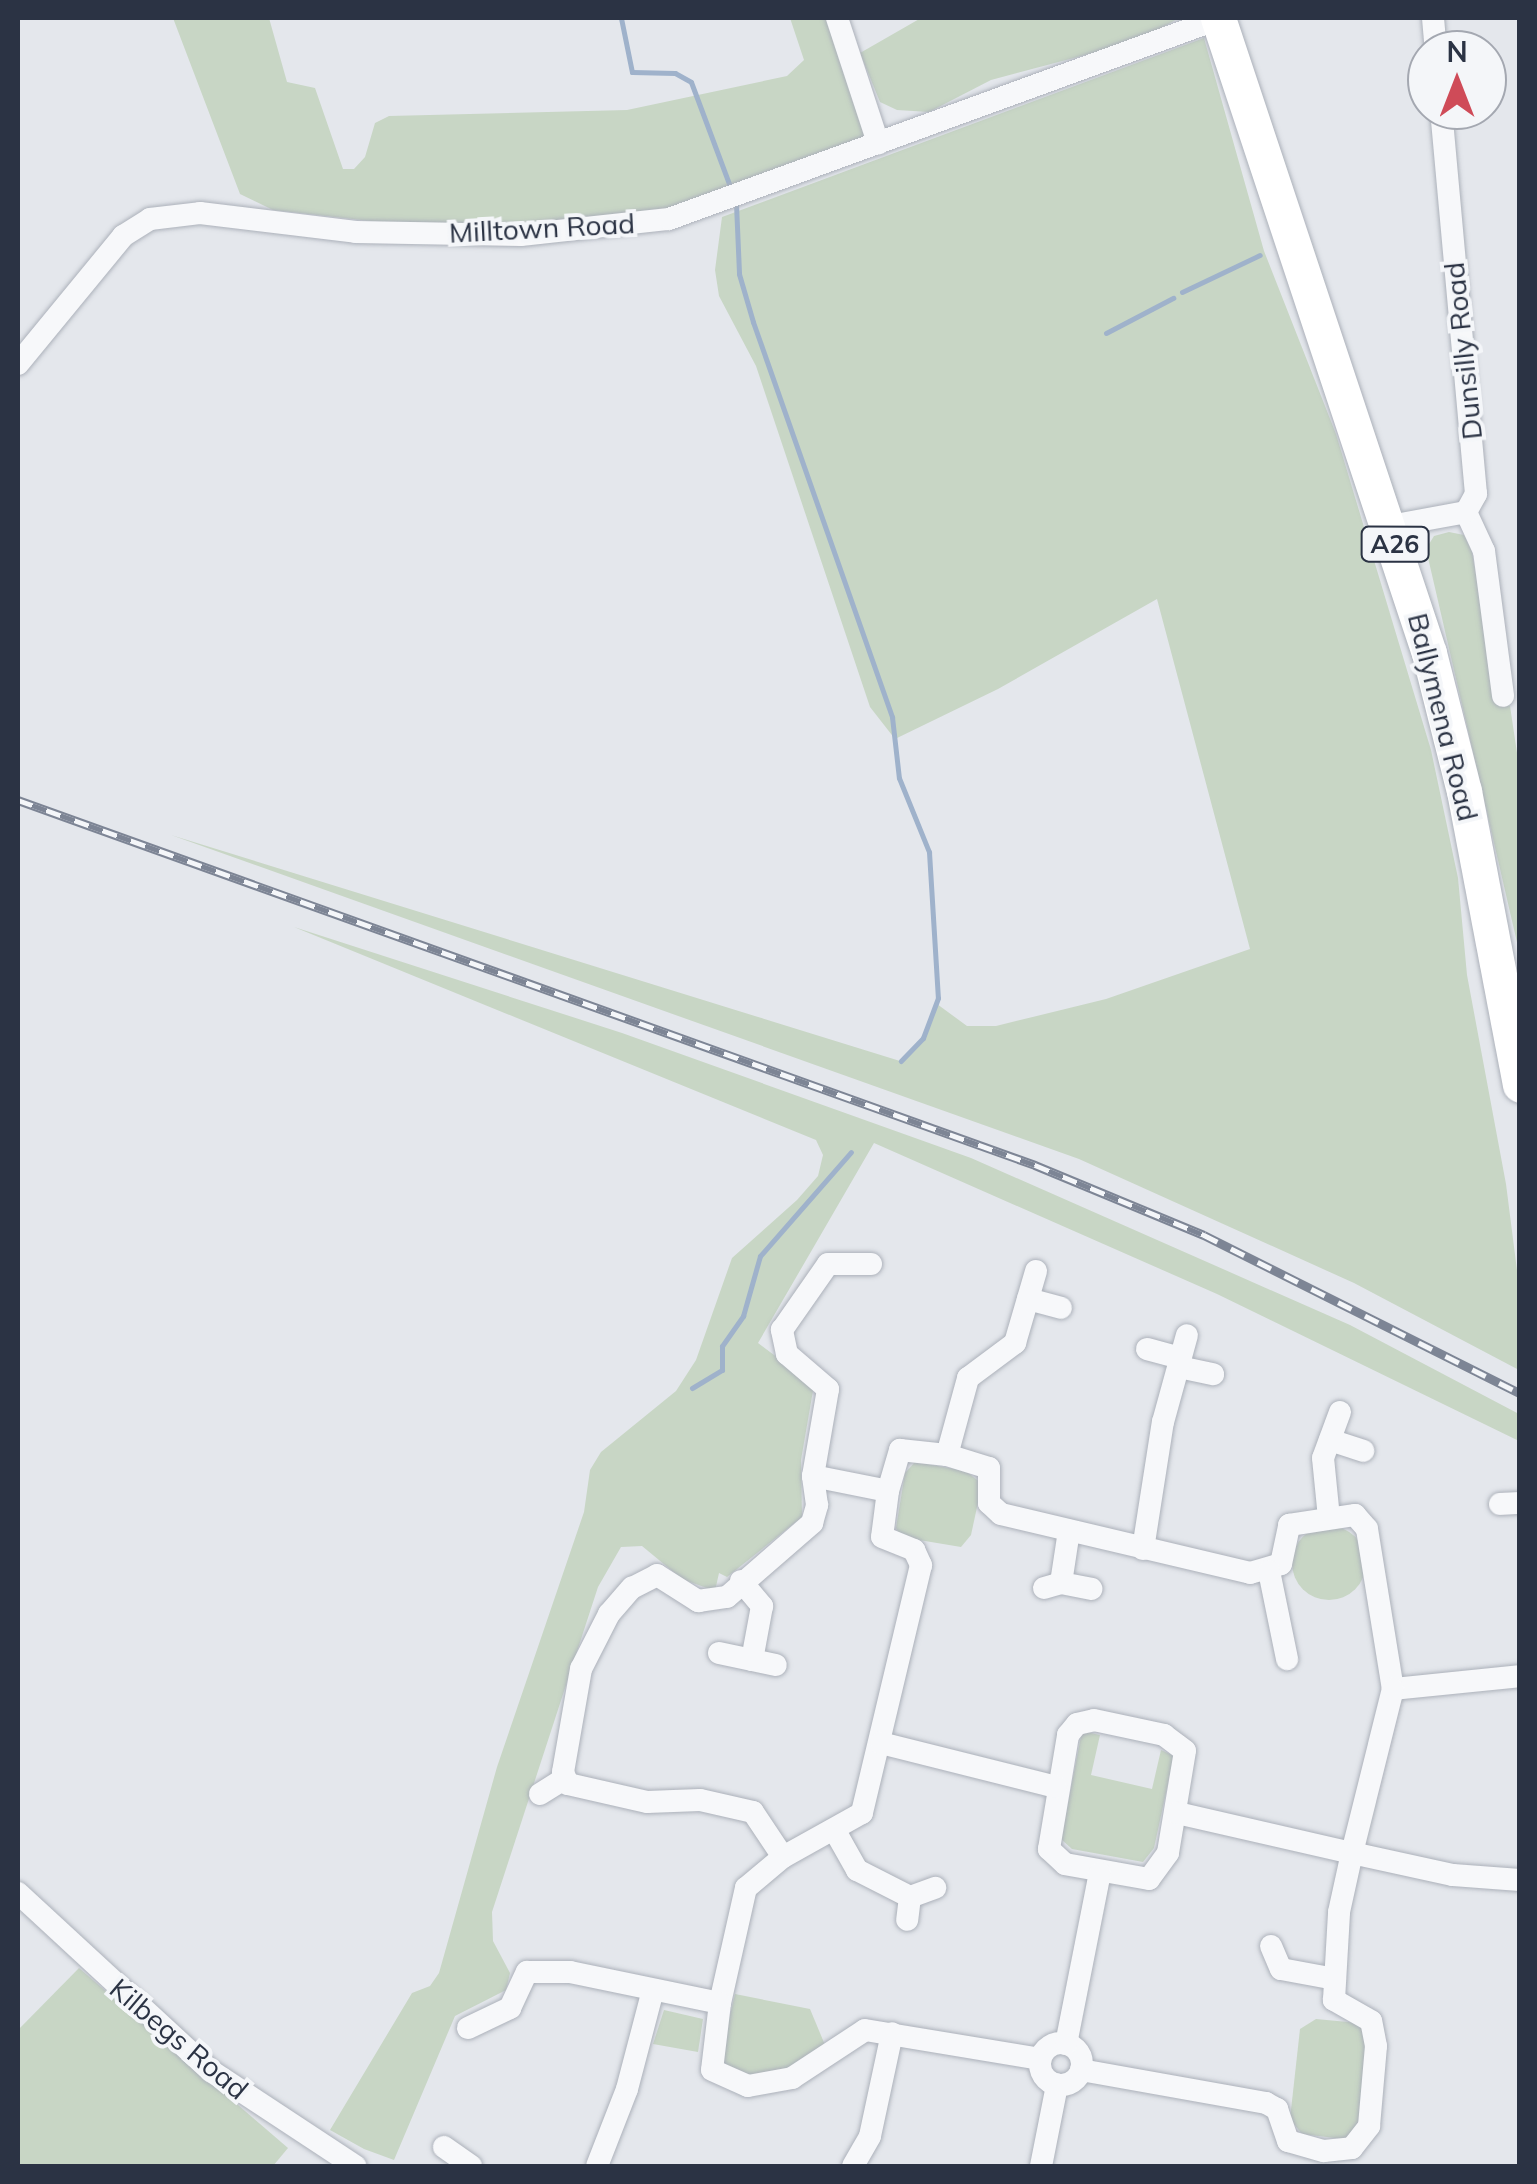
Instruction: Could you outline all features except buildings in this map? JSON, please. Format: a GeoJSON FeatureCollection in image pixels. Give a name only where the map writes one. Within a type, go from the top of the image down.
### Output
{"type":"FeatureCollection","features":[{"type":"Feature","properties":{"kind":"highway","name":"Ballymena Road"},"geometry":{"type":"LineString","coordinates":[[1218,18],[1390,526],[1464,790],[1520,1085]]}},
{"type":"Feature","properties":{"kind":"street"},"geometry":{"type":"LineString","coordinates":[[837,18],[878,143]]}},
{"type":"Feature","properties":{"kind":"street","name":"Milltown Road"},"geometry":{"type":"LineString","coordinates":[[18,364],[124,236],[150,219],[200,213],[356,232],[521,235],[650,222],[754,189],[1218,18]]}},
{"type":"Feature","properties":{"kind":"street","name":"Dunsilly Road"},"geometry":{"type":"LineString","coordinates":[[1443,130],[1476,494],[1466,512]]}},
{"type":"Feature","properties":{"kind":"street"},"geometry":{"type":"LineString","coordinates":[[1390,526],[1466,512],[1484,551],[1503,696]]}},
{"type":"Feature","properties":{"kind":"street"},"geometry":{"type":"LineString","coordinates":[[564,1779],[585,1659],[608,1614],[632,1588],[657,1576],[709,1604],[812,1523],[817,1505],[813,1476],[828,1390],[787,1354],[782,1330],[828,1264],[872,1264]]}},
{"type":"Feature","properties":{"kind":"street"},"geometry":{"type":"LineString","coordinates":[[947,1455],[968,1378],[1012,1348],[1036,1271]]}},
{"type":"Feature","properties":{"kind":"street"},"geometry":{"type":"LineString","coordinates":[[1028,1299],[1060,1308]]}},
{"type":"Feature","properties":{"kind":"street"},"geometry":{"type":"LineString","coordinates":[[1143,1549],[1187,1335]]}},
{"type":"Feature","properties":{"kind":"street"},"geometry":{"type":"LineString","coordinates":[[1147,1350],[1214,1374]]}},
{"type":"Feature","properties":{"kind":"street"},"geometry":{"type":"LineString","coordinates":[[1329,1518],[1323,1475],[1340,1412]]}},
{"type":"Feature","properties":{"kind":"street"},"geometry":{"type":"LineString","coordinates":[[1330,1440],[1364,1450]]}},
{"type":"Feature","properties":{"kind":"street"},"geometry":{"type":"LineString","coordinates":[[1040,2059],[892,2032],[857,2032],[792,2078],[748,2086],[712,2070],[720,2004],[746,1888],[783,1857],[855,1821],[868,1802],[921,1565],[914,1550],[882,1537],[888,1491],[900,1450],[947,1455],[989,1468],[990,1503],[996,1512],[1250,1573],[1269,1571],[1283,1561],[1289,1525],[1355,1515],[1364,1522],[1393,1689],[1352,1853],[1335,1979],[1336,2003],[1373,2024],[1374,2079],[1362,2139],[1346,2151],[1323,2159],[1288,2142],[1276,2110],[1266,2103],[1081,2070]]}},
{"type":"Feature","properties":{"kind":"street"},"geometry":{"type":"LineString","coordinates":[[813,1476],[888,1491]]}},
{"type":"Feature","properties":{"kind":"street"},"geometry":{"type":"LineString","coordinates":[[1069,1531],[1053,1586],[1091,1589]]}},
{"type":"Feature","properties":{"kind":"street"},"geometry":{"type":"LineString","coordinates":[[1269,1571],[1287,1660]]}},
{"type":"Feature","properties":{"kind":"street"},"geometry":{"type":"LineString","coordinates":[[742,1581],[762,1606],[752,1660]]}},
{"type":"Feature","properties":{"kind":"street"},"geometry":{"type":"LineString","coordinates":[[718,1653],[776,1665]]}},
{"type":"Feature","properties":{"kind":"street"},"geometry":{"type":"LineString","coordinates":[[1393,1689],[1520,1676]]}},
{"type":"Feature","properties":{"kind":"street"},"geometry":{"type":"LineString","coordinates":[[1080,1722],[1157,1733],[1185,1750],[1177,1813],[1158,1874],[1136,1880],[1065,1864],[1049,1850],[1056,1787],[1068,1735],[1080,1722]]}},
{"type":"Feature","properties":{"kind":"street"},"geometry":{"type":"LineString","coordinates":[[881,1743],[1056,1787]]}},
{"type":"Feature","properties":{"kind":"street"},"geometry":{"type":"LineString","coordinates":[[540,1794],[564,1779],[647,1802],[700,1800],[752,1812],[783,1857]]}},
{"type":"Feature","properties":{"kind":"street"},"geometry":{"type":"LineString","coordinates":[[1177,1813],[1453,1874],[1520,1880]]}},
{"type":"Feature","properties":{"kind":"street"},"geometry":{"type":"LineString","coordinates":[[836,1832],[858,1870],[908,1908],[935,1888]]}},
{"type":"Feature","properties":{"kind":"street"},"geometry":{"type":"LineString","coordinates":[[1066,2044],[1100,1873]]}},
{"type":"Feature","properties":{"kind":"street","name":"Kilbegs Road"},"geometry":{"type":"LineString","coordinates":[[18,1893],[211,2071],[355,2166]]}},
{"type":"Feature","properties":{"kind":"street"},"geometry":{"type":"LineString","coordinates":[[1271,1946],[1272,1977],[1335,1979]]}},
{"type":"Feature","properties":{"kind":"street"},"geometry":{"type":"LineString","coordinates":[[468,2028],[510,2008],[522,1965],[720,2004]]}},
{"type":"Feature","properties":{"kind":"street"},"geometry":{"type":"LineString","coordinates":[[597,2166],[643,2040],[653,1990]]}},
{"type":"Feature","properties":{"kind":"street"},"geometry":{"type":"LineString","coordinates":[[853,2166],[870,2136],[892,2032]]}},
{"type":"Feature","properties":{"kind":"street"},"geometry":{"type":"LineString","coordinates":[[1040,2059],[1048,2048],[1066,2044]]}},
{"type":"Feature","properties":{"kind":"street"},"geometry":{"type":"LineString","coordinates":[[1040,2059],[1045,2078],[1057,2085],[1075,2080],[1081,2070],[1081,2057],[1066,2044]]}},
{"type":"Feature","properties":{"kind":"street"},"geometry":{"type":"LineString","coordinates":[[1041,2166],[1057,2085]]}},
{"type":"Feature","properties":{"kind":"street"},"geometry":{"type":"LineString","coordinates":[[444,2147],[472,2166]]}},
{"type":"Feature","properties":{"kind":"green space"},"geometry":{"type":"Polygon","coordinates":[[[173,18],[269,18],[287,82],[315,88],[343,169],[354,169],[365,157],[375,123],[389,116],[627,110],[787,76],[804,60],[790,18],[829,18],[870,138],[669,209],[496,226],[388,223],[273,210],[240,194],[173,18]]]}},
{"type":"Feature","properties":{"kind":"green space"},"geometry":{"type":"Polygon","coordinates":[[[921,18],[1179,18],[1138,41],[991,80],[929,112],[897,110],[880,102],[860,53],[921,18]]]}},
{"type":"Feature","properties":{"kind":"green space"},"geometry":{"type":"Polygon","coordinates":[[[1204,38],[1264,251],[1336,434],[1431,750],[1458,878],[1467,975],[1506,1184],[1519,1286],[1519,1370],[1354,1283],[1079,1159],[171,835],[900,1061],[923,1038],[937,1004],[967,1026],[996,1026],[1106,999],[1250,949],[1157,599],[998,689],[895,739],[870,707],[756,366],[719,296],[715,270],[722,217],[1204,38]]]}},
{"type":"Feature","properties":{"kind":"green space"},"geometry":{"type":"Polygon","coordinates":[[[1449,532],[1464,535],[1472,552],[1497,700],[1510,706],[1520,773],[1519,951],[1426,549],[1434,536],[1449,532]]]}},
{"type":"Feature","properties":{"kind":"green space"},"geometry":{"type":"Polygon","coordinates":[[[294,927],[622,1033],[971,1158],[1350,1325],[1519,1414],[1519,1441],[1217,1294],[874,1143],[758,1343],[814,1385],[801,1460],[802,1517],[727,1577],[719,1573],[715,1591],[682,1579],[642,1546],[621,1547],[598,1587],[492,1912],[493,1941],[510,1973],[506,1990],[455,2016],[394,2160],[364,2149],[330,2130],[412,1993],[430,1986],[439,1973],[497,1767],[584,1512],[590,1470],[601,1452],[676,1391],[696,1360],[732,1258],[797,1200],[818,1176],[823,1155],[816,1140],[294,927]]]}},
{"type":"Feature","properties":{"kind":"green space"},"geometry":{"type":"Polygon","coordinates":[[[915,1462],[966,1471],[982,1484],[971,1535],[961,1547],[901,1537],[896,1528],[905,1473],[915,1462]]]}},
{"type":"Feature","properties":{"kind":"green space"},"geometry":{"type":"Polygon","coordinates":[[[1329,1526],[1355,1537],[1366,1563],[1355,1589],[1329,1600],[1303,1589],[1292,1563],[1303,1537],[1329,1526]]]}},
{"type":"Feature","properties":{"kind":"green space"},"geometry":{"type":"Polygon","coordinates":[[[1082,1731],[1100,1735],[1091,1775],[1152,1789],[1161,1750],[1174,1756],[1154,1848],[1143,1862],[1072,1849],[1061,1839],[1082,1731]]]}},
{"type":"Feature","properties":{"kind":"green space"},"geometry":{"type":"Polygon","coordinates":[[[79,1968],[288,2148],[273,2166],[18,2166],[18,2030],[79,1968]]]}},
{"type":"Feature","properties":{"kind":"green space"},"geometry":{"type":"Polygon","coordinates":[[[735,1994],[810,2009],[825,2045],[787,2070],[756,2077],[725,2065],[721,2053],[735,1994]]]}},
{"type":"Feature","properties":{"kind":"green space"},"geometry":{"type":"Polygon","coordinates":[[[664,2010],[703,2019],[698,2052],[653,2044],[664,2010]]]}},
{"type":"Feature","properties":{"kind":"green space"},"geometry":{"type":"Polygon","coordinates":[[[1316,2019],[1358,2023],[1367,2034],[1358,2133],[1343,2139],[1302,2134],[1290,2119],[1300,2029],[1316,2019]]]}},
{"type":"Feature","properties":{"kind":"waterway"},"geometry":{"type":"LineString","coordinates":[[621,18],[632,72],[675,73],[691,82],[731,189]]}},
{"type":"Feature","properties":{"kind":"waterway"},"geometry":{"type":"LineString","coordinates":[[736,204],[739,274],[753,322],[892,717],[899,778],[929,852],[938,998],[923,1038],[901,1061]]}},
{"type":"Feature","properties":{"kind":"waterway"},"geometry":{"type":"LineString","coordinates":[[1182,292],[1260,255]]}},
{"type":"Feature","properties":{"kind":"waterway"},"geometry":{"type":"LineString","coordinates":[[1106,333],[1173,298]]}},
{"type":"Feature","properties":{"kind":"waterway"},"geometry":{"type":"LineString","coordinates":[[692,1388],[722,1370],[722,1346],[743,1316],[760,1256],[851,1152]]}},
{"type":"Feature","properties":{"kind":"railway"},"geometry":{"type":"LineString","coordinates":[[18,800],[1035,1165],[1204,1235],[1520,1393]]}}]}
